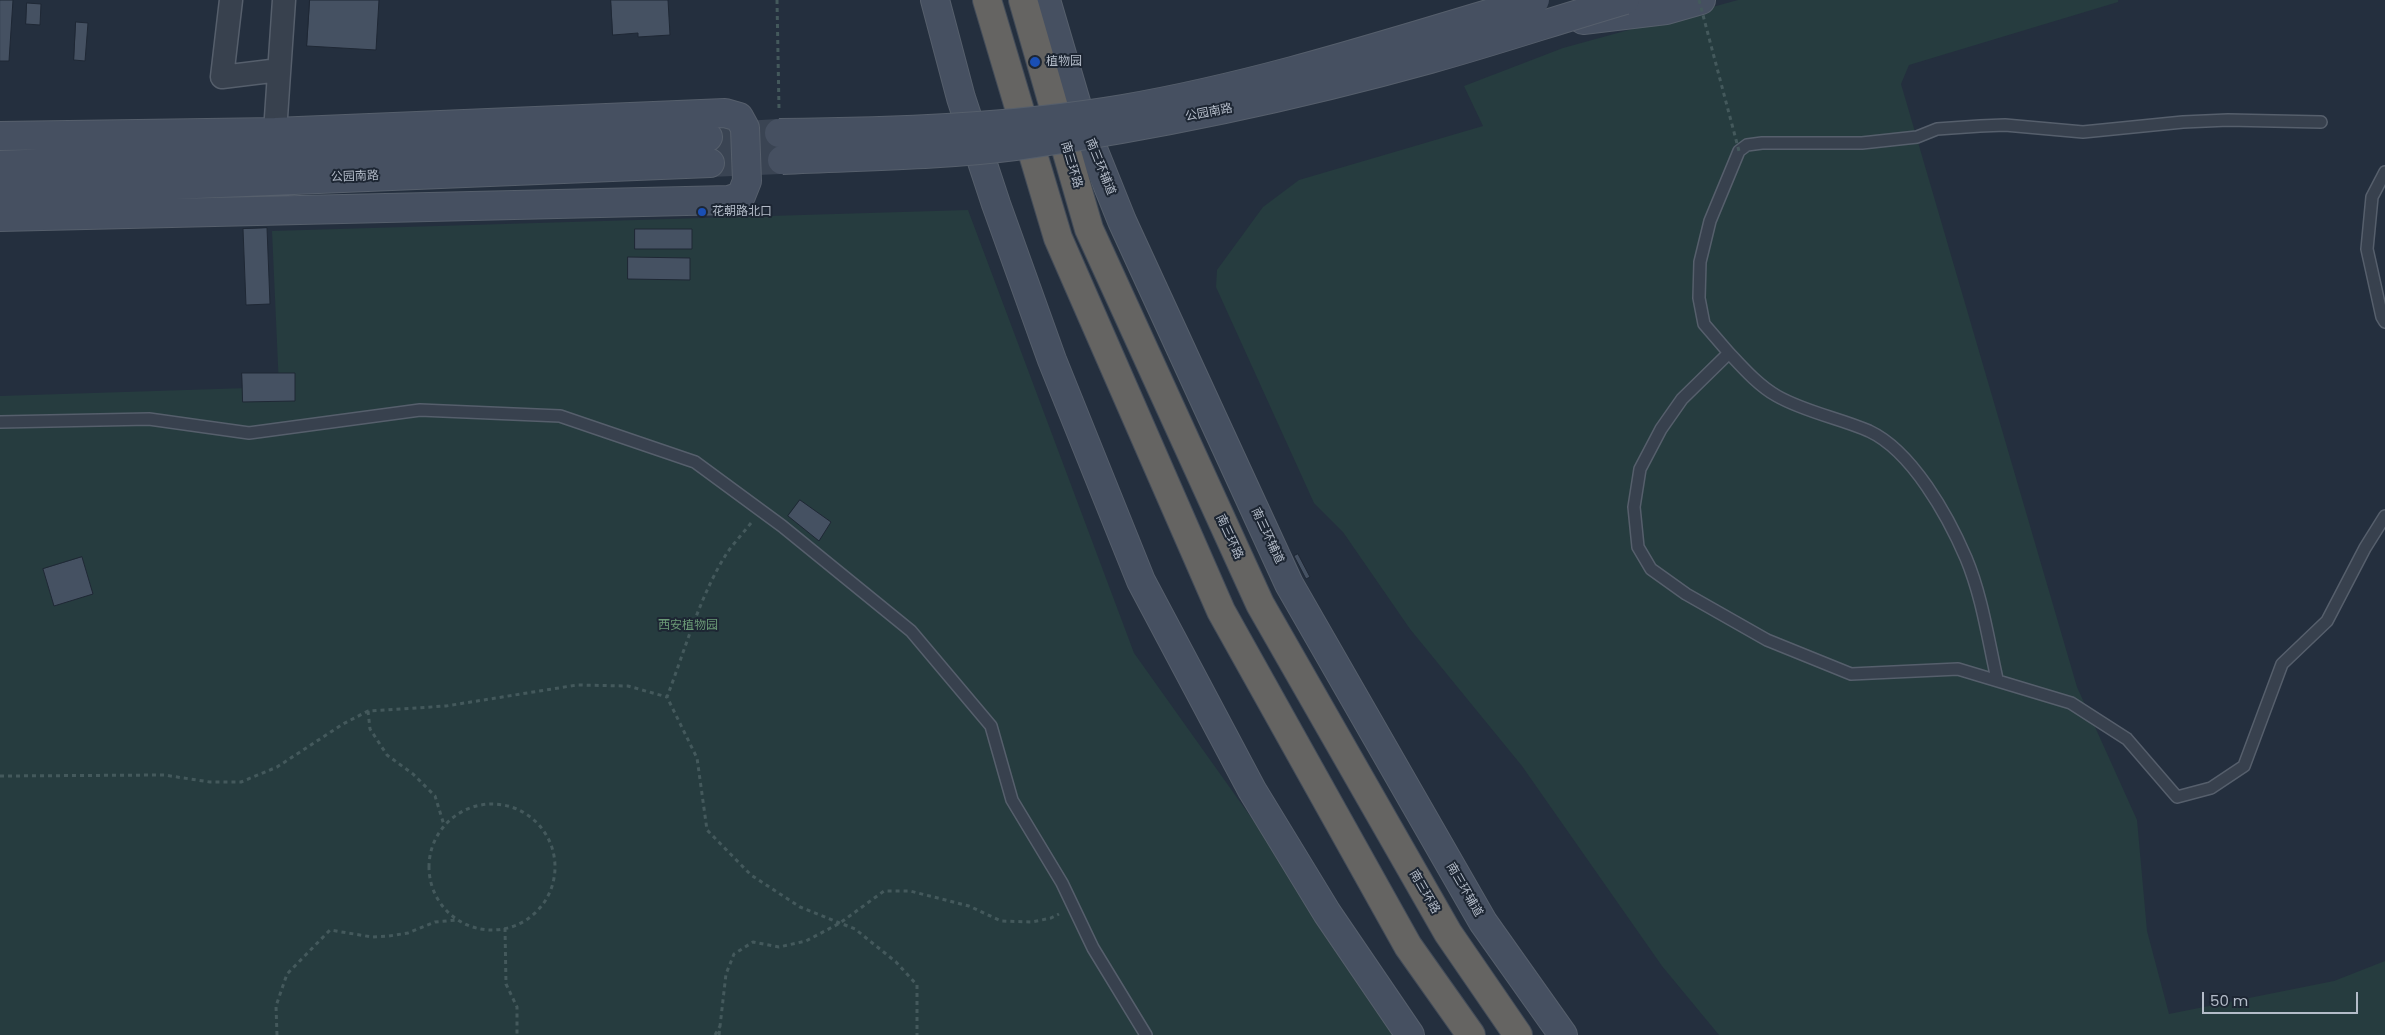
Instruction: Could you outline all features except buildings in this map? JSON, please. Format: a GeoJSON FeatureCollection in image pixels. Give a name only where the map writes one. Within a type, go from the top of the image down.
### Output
{"type":"FeatureCollection","features":[{"type":"Feature","properties":{"kind":"highway"},"geometry":{"type":"LineString","coordinates":[[986,0],[1058,238],[1221,611],[1408,946],[1471,1035]]}},
{"type":"Feature","properties":{"kind":"highway","name":"南三环路"},"geometry":{"type":"LineString","coordinates":[[1023,0],[1089,229],[1260,604],[1448,933],[1518,1035]]}},
{"type":"Feature","properties":{"kind":"main road"},"geometry":{"type":"LineString","coordinates":[[936,0],[962,98],[996,204],[1055,369],[1141,580],[1252,790],[1327,912],[1410,1035]]}},
{"type":"Feature","properties":{"kind":"main road","name":"南三环辅道"},"geometry":{"type":"LineString","coordinates":[[1046,0],[1086,130],[1122,221],[1289,584],[1483,922],[1563,1035]]}},
{"type":"Feature","properties":{"kind":"main road"},"geometry":{"type":"LineString","coordinates":[[1086,130],[1523,0]]}},
{"type":"Feature","properties":{"kind":"main road","name":"公园南路"},"geometry":{"type":"LineString","coordinates":[[775,123],[942,128],[1042,120],[1123,109],[1240,85],[1535,0]]}},
{"type":"Feature","properties":{"kind":"main road","name":"公园南路"},"geometry":{"type":"LineString","coordinates":[[782,160],[911,155],[1012,146],[1118,130],[1204,114],[1430,59],[1625,0]]}},
{"type":"Feature","properties":{"kind":"main road"},"geometry":{"type":"LineString","coordinates":[[1086,130],[1346,85],[1450,64],[1581,21],[1666,10],[1700,0]]}},
{"type":"Feature","properties":{"kind":"main road"},"geometry":{"type":"LineString","coordinates":[[0,136],[275,132],[725,113],[739,117],[745,128],[746,187],[741,196],[729,200],[0,217]]}},
{"type":"Feature","properties":{"kind":"main road","name":"公园南路"},"geometry":{"type":"LineString","coordinates":[[0,165],[709,150],[0,192]]}},
{"type":"Feature","properties":{"kind":"street"},"geometry":{"type":"LineString","coordinates":[[230,0],[222,77],[279,70]]}},
{"type":"Feature","properties":{"kind":"street"},"geometry":{"type":"LineString","coordinates":[[275,132],[284,0]]}},
{"type":"Feature","properties":{"kind":"lane"},"geometry":{"type":"LineString","coordinates":[[1997,679],[1979,602],[1966,559],[1916,470],[1895,447],[1870,432],[1777,396],[1750,375],[1704,324],[1699,298],[1700,262],[1710,221],[1739,151],[1747,145],[1762,143],[1862,143],[1917,137],[1937,129],[1980,126],[2005,125],[2083,132],[2192,121],[2321,122]]}},
{"type":"Feature","properties":{"kind":"lane"},"geometry":{"type":"LineString","coordinates":[[2385,172],[2372,197],[2367,249],[2385,322]]}},
{"type":"Feature","properties":{"kind":"lane"},"geometry":{"type":"LineString","coordinates":[[1729,353],[1682,399],[1661,429],[1640,469],[1634,507],[1638,547],[1651,569],[1686,594],[1767,640],[1851,674],[1958,669],[2071,702],[2127,739],[2177,797],[2211,788],[2244,766],[2282,664],[2327,621],[2365,548],[2385,516]]}},
{"type":"Feature","properties":{"kind":"lane"},"geometry":{"type":"LineString","coordinates":[[0,422],[149,420],[249,433],[420,410],[560,416],[695,462],[760,510],[911,631],[991,726],[1012,800],[1062,883],[1093,948],[1146,1035]]}},
{"type":"Feature","properties":{"kind":"path"},"geometry":{"type":"LineString","coordinates":[[775,123],[780,112],[777,0]]}},
{"type":"Feature","properties":{"kind":"path"},"geometry":{"type":"LineString","coordinates":[[1700,0],[1739,151]]}},
{"type":"Feature","properties":{"kind":"path"},"geometry":{"type":"LineString","coordinates":[[760,510],[726,554],[707,593],[667,697],[697,758],[707,830],[751,875],[800,907],[854,929],[896,962],[917,985],[917,1035]]}},
{"type":"Feature","properties":{"kind":"path"},"geometry":{"type":"LineString","coordinates":[[0,776],[164,775],[210,782],[241,782],[277,767],[343,724],[368,711],[446,706],[577,685],[628,686],[667,697]]}},
{"type":"Feature","properties":{"kind":"path"},"geometry":{"type":"LineString","coordinates":[[368,711],[370,729],[387,755],[413,774],[436,796],[444,825]]}},
{"type":"Feature","properties":{"kind":"path"},"geometry":{"type":"LineString","coordinates":[[501,803],[521,809],[538,822],[550,839],[556,859],[555,880],[547,899],[534,915],[516,926],[496,930],[475,928],[456,920],[441,904],[431,886],[429,864],[433,844],[444,825],[460,812],[480,804],[501,803]]}},
{"type":"Feature","properties":{"kind":"path"},"geometry":{"type":"LineString","coordinates":[[719,1035],[726,974],[734,954],[753,942],[779,947],[806,941],[840,923],[884,891],[910,891],[969,906],[1001,921],[1032,922],[1051,918],[1073,907]]}},
{"type":"Feature","properties":{"kind":"path"},"geometry":{"type":"LineString","coordinates":[[277,1035],[276,1006],[287,974],[330,930],[372,937],[389,936],[408,933],[435,922],[456,920]]}},
{"type":"Feature","properties":{"kind":"path"},"geometry":{"type":"LineString","coordinates":[[505,928],[506,984],[517,1007],[517,1035]]}},
{"type":"Feature","properties":{"kind":"path"},"geometry":{"type":"LineString","coordinates":[[715,1035],[721,1024]]}},
{"type":"Feature","properties":{"kind":"green space"},"geometry":{"type":"Polygon","coordinates":[[[1738,0],[2118,0],[2118,2],[1909,65],[1901,84],[2077,687],[2137,820],[2147,931],[2169,1014],[2334,981],[2385,961],[2385,1035],[1719,1035],[1662,966],[1522,766],[1410,629],[1343,532],[1314,503],[1216,287],[1217,270],[1263,207],[1299,180],[1483,126],[1464,86],[1563,48],[1738,0]]]}},
{"type":"Feature","properties":{"kind":"green space","name":"西安植物园"},"geometry":{"type":"Polygon","coordinates":[[[968,210],[1134,653],[1406,1035],[0,1035],[0,396],[279,387],[272,231],[968,210]]]}},
{"type":"Feature","properties":{"kind":"tunnel"},"geometry":{"type":"LineString","coordinates":[[708,137],[779,133]]}},
{"type":"Feature","properties":{"kind":"tunnel"},"geometry":{"type":"LineString","coordinates":[[710,163],[782,160]]}},
{"type":"Feature","properties":{"kind":"place","name":"植物园"},"geometry":{"type":"Point","coordinates":[1035,62]}},
{"type":"Feature","properties":{"kind":"place","name":"花朝路北口"},"geometry":{"type":"Point","coordinates":[702,212]}}]}
